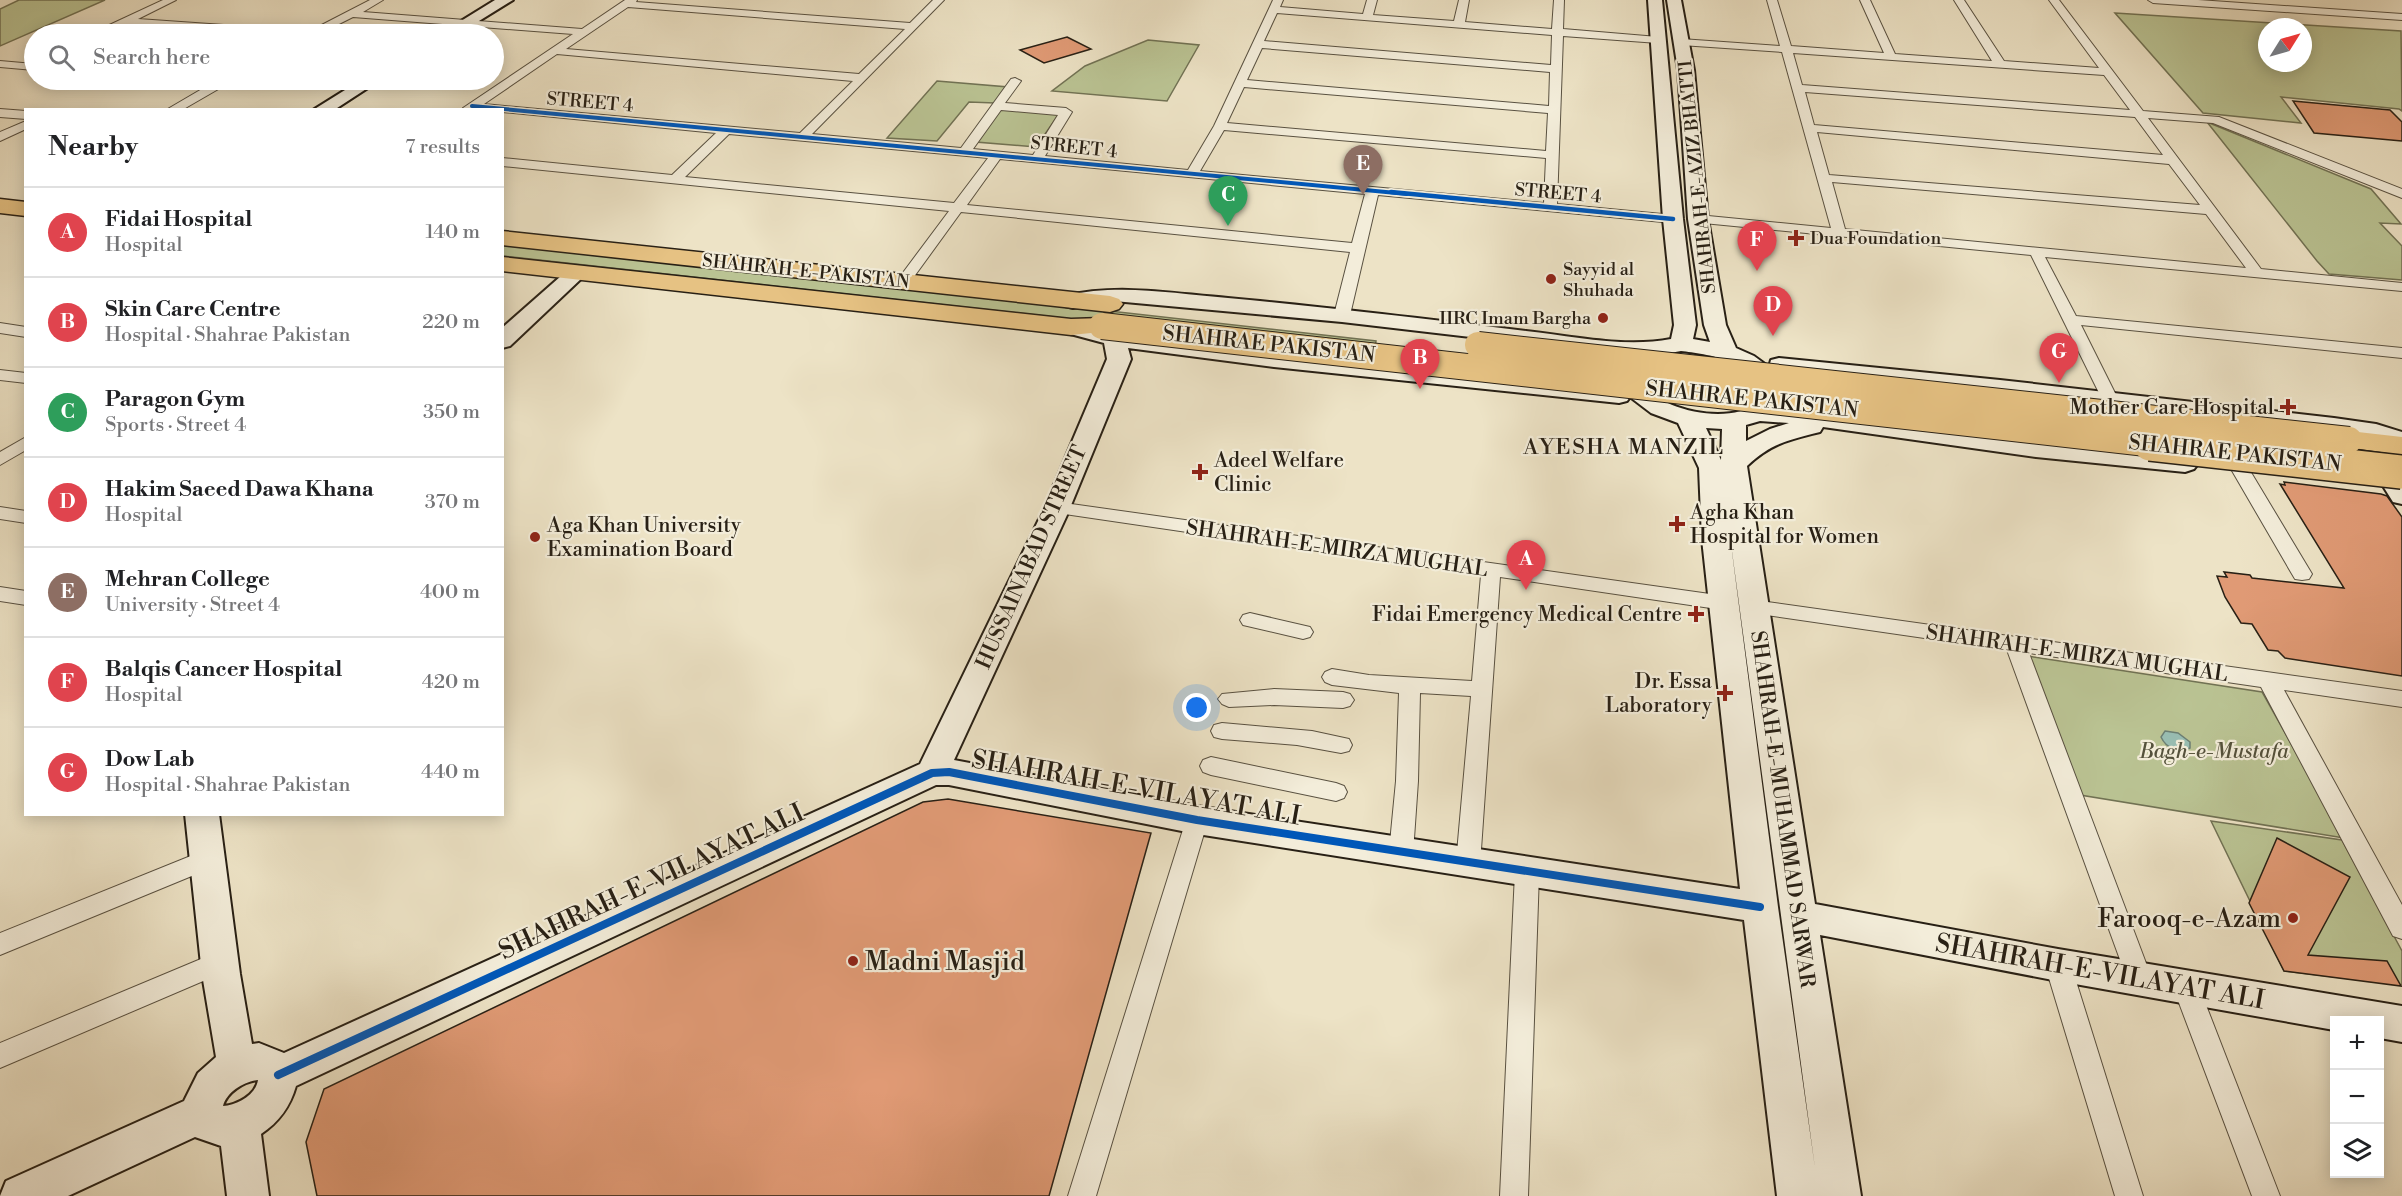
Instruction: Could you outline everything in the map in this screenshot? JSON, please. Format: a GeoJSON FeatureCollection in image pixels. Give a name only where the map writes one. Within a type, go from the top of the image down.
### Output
{"type":"FeatureCollection","features":[{"type":"Feature","properties":{"kind":"highway"},"geometry":{"type":"LineString","coordinates":[[0,206],[24,209]]}},
{"type":"Feature","properties":{"kind":"highway","name":"SHAHRAH-E-PAKISTAN"},"geometry":{"type":"LineString","coordinates":[[504,238],[903,282],[1072,314],[1111,332]]}},
{"type":"Feature","properties":{"kind":"highway","name":"SHAHRAH-E-PAKISTAN"},"geometry":{"type":"LineString","coordinates":[[504,264],[576,273],[1072,314]]}},
{"type":"Feature","properties":{"kind":"highway","name":"SHAHRAE PAKISTAN"},"geometry":{"type":"LineString","coordinates":[[1111,332],[2402,446]]}},
{"type":"Feature","properties":{"kind":"highway","name":"SHAHRAE PAKISTAN"},"geometry":{"type":"LineString","coordinates":[[1111,332],[2400,485]]}},
{"type":"Feature","properties":{"kind":"main road"},"geometry":{"type":"LineString","coordinates":[[468,23],[506,0]]}},
{"type":"Feature","properties":{"kind":"main road","name":"SHAHRAH-E-AZIZ BHATTI"},"geometry":{"type":"LineString","coordinates":[[1655,0],[1673,219],[1685,325],[1681,344]]}},
{"type":"Feature","properties":{"kind":"main road","name":"SHAHRAH-E-AZIZ BHATTI"},"geometry":{"type":"LineString","coordinates":[[1674,0],[1686,70],[1698,219],[1714,325],[1726,352]]}},
{"type":"Feature","properties":{"kind":"main road"},"geometry":{"type":"LineString","coordinates":[[324,108],[355,90]]}},
{"type":"Feature","properties":{"kind":"main road"},"geometry":{"type":"LineString","coordinates":[[504,339],[576,273]]}},
{"type":"Feature","properties":{"kind":"main road"},"geometry":{"type":"LineString","coordinates":[[1462,329],[1591,341],[1630,340],[1645,336],[1662,325],[1682,288]]}},
{"type":"Feature","properties":{"kind":"main road"},"geometry":{"type":"LineString","coordinates":[[1072,314],[1114,295],[1342,315],[1588,345],[1646,350],[1681,344],[1726,352],[1761,372],[1769,384],[1772,395],[1768,406],[1745,418]]}},
{"type":"Feature","properties":{"kind":"main road"},"geometry":{"type":"LineString","coordinates":[[1711,306],[1737,337],[1757,351],[1782,360],[1860,373]]}},
{"type":"Feature","properties":{"kind":"main road"},"geometry":{"type":"LineString","coordinates":[[1111,332],[1158,344],[1274,360],[1642,398]]}},
{"type":"Feature","properties":{"kind":"main road","name":"HUSSAINABAD STREET"},"geometry":{"type":"LineString","coordinates":[[932,773],[1057,508],[1111,332]]}},
{"type":"Feature","properties":{"kind":"main road"},"geometry":{"type":"LineString","coordinates":[[1646,350],[1630,362],[1627,371],[1628,380],[1633,389],[1642,398],[1662,410],[1688,419],[1712,422],[1745,418],[1806,417],[2036,449],[2400,485]]}},
{"type":"Feature","properties":{"kind":"main road"},"geometry":{"type":"LineString","coordinates":[[1747,362],[2110,399],[2376,431],[2402,440]]}},
{"type":"Feature","properties":{"kind":"main road"},"geometry":{"type":"LineString","coordinates":[[1578,392],[1642,411],[1669,425],[1722,463],[1789,429],[1862,425]]}},
{"type":"Feature","properties":{"kind":"main road","name":"SHAHRAH-E-MUHAMMAD SARWAR"},"geometry":{"type":"LineString","coordinates":[[1745,418],[1722,463],[1738,605],[1760,908],[1798,1196]]}},
{"type":"Feature","properties":{"kind":"main road","name":"SHAHRAH-E-MUHAMMAD SARWAR"},"geometry":{"type":"LineString","coordinates":[[1688,419],[1698,435],[1722,463]]}},
{"type":"Feature","properties":{"kind":"main road","name":"SHAHRAH-E-MUHAMMAD SARWAR"},"geometry":{"type":"LineString","coordinates":[[1738,605],[1799,916],[1840,1196]]}},
{"type":"Feature","properties":{"kind":"main road","name":"SHAHRAH-E-VILAYAT ALI"},"geometry":{"type":"LineString","coordinates":[[278,1075],[932,773],[949,772],[1197,820],[1760,908]]}},
{"type":"Feature","properties":{"kind":"main road"},"geometry":{"type":"LineString","coordinates":[[202,816],[220,962],[237,1066]]}},
{"type":"Feature","properties":{"kind":"main road","name":"SHAHRAH-E-VILAYAT ALI"},"geometry":{"type":"LineString","coordinates":[[1799,916],[2058,965],[2402,1024]]}},
{"type":"Feature","properties":{"kind":"main road"},"geometry":{"type":"LineString","coordinates":[[21,1196],[220,1118],[264,1107],[278,1085],[275,1068],[268,1063],[249,1062],[225,1073],[207,1092],[202,1103],[220,1118],[248,1196]]}},
{"type":"Feature","properties":{"kind":"street"},"geometry":{"type":"LineString","coordinates":[[119,24],[171,0]]}},
{"type":"Feature","properties":{"kind":"street"},"geometry":{"type":"LineString","coordinates":[[332,24],[378,0]]}},
{"type":"Feature","properties":{"kind":"street"},"geometry":{"type":"LineString","coordinates":[[803,137],[939,0]]}},
{"type":"Feature","properties":{"kind":"street"},"geometry":{"type":"LineString","coordinates":[[1367,17],[1372,0]]}},
{"type":"Feature","properties":{"kind":"street"},"geometry":{"type":"LineString","coordinates":[[1459,24],[1464,0]]}},
{"type":"Feature","properties":{"kind":"street"},"geometry":{"type":"LineString","coordinates":[[1550,208],[1559,0]]}},
{"type":"Feature","properties":{"kind":"street"},"geometry":{"type":"LineString","coordinates":[[1772,0],[1840,234]]}},
{"type":"Feature","properties":{"kind":"street"},"geometry":{"type":"LineString","coordinates":[[1865,0],[1891,56]]}},
{"type":"Feature","properties":{"kind":"street"},"geometry":{"type":"LineString","coordinates":[[1959,0],[2000,64]]}},
{"type":"Feature","properties":{"kind":"street"},"geometry":{"type":"LineString","coordinates":[[2054,0],[2257,273]]}},
{"type":"Feature","properties":{"kind":"street"},"geometry":{"type":"LineString","coordinates":[[2153,0],[2402,17]]}},
{"type":"Feature","properties":{"kind":"street"},"geometry":{"type":"LineString","coordinates":[[504,85],[629,2],[911,26]]}},
{"type":"Feature","properties":{"kind":"street"},"geometry":{"type":"LineString","coordinates":[[1192,174],[1220,126],[1276,5],[1367,17],[1558,30],[1658,40]]}},
{"type":"Feature","properties":{"kind":"street"},"geometry":{"type":"LineString","coordinates":[[352,14],[481,24]]}},
{"type":"Feature","properties":{"kind":"street"},"geometry":{"type":"LineString","coordinates":[[126,21],[169,24]]}},
{"type":"Feature","properties":{"kind":"street"},"geometry":{"type":"LineString","coordinates":[[504,26],[584,32]]}},
{"type":"Feature","properties":{"kind":"street"},"geometry":{"type":"LineString","coordinates":[[1681,42],[2108,72]]}},
{"type":"Feature","properties":{"kind":"street"},"geometry":{"type":"LineString","coordinates":[[1258,44],[1557,69]]}},
{"type":"Feature","properties":{"kind":"street"},"geometry":{"type":"LineString","coordinates":[[556,51],[861,78]]}},
{"type":"Feature","properties":{"kind":"street"},"geometry":{"type":"LineString","coordinates":[[0,64],[24,65]]}},
{"type":"Feature","properties":{"kind":"street"},"geometry":{"type":"LineString","coordinates":[[965,152],[1015,81]]}},
{"type":"Feature","properties":{"kind":"street"},"geometry":{"type":"LineString","coordinates":[[1239,83],[1555,110]]}},
{"type":"Feature","properties":{"kind":"street"},"geometry":{"type":"LineString","coordinates":[[1797,87],[2215,120],[2402,194]]}},
{"type":"Feature","properties":{"kind":"street"},"geometry":{"type":"LineString","coordinates":[[176,108],[209,90]]}},
{"type":"Feature","properties":{"kind":"street"},"geometry":{"type":"LineString","coordinates":[[469,108],[496,90]]}},
{"type":"Feature","properties":{"kind":"street"},"geometry":{"type":"LineString","coordinates":[[998,106],[1066,112],[1037,159]]}},
{"type":"Feature","properties":{"kind":"street","name":"STREET 4"},"geometry":{"type":"LineString","coordinates":[[504,111],[1673,219]]}},
{"type":"Feature","properties":{"kind":"street"},"geometry":{"type":"LineString","coordinates":[[0,113],[24,115]]}},
{"type":"Feature","properties":{"kind":"street"},"geometry":{"type":"LineString","coordinates":[[0,137],[24,125]]}},
{"type":"Feature","properties":{"kind":"street"},"geometry":{"type":"LineString","coordinates":[[1220,126],[1553,155]]}},
{"type":"Feature","properties":{"kind":"street"},"geometry":{"type":"LineString","coordinates":[[1809,128],[2172,160]]}},
{"type":"Feature","properties":{"kind":"street"},"geometry":{"type":"LineString","coordinates":[[675,179],[726,130]]}},
{"type":"Feature","properties":{"kind":"street"},"geometry":{"type":"LineString","coordinates":[[903,282],[957,206],[997,155]]}},
{"type":"Feature","properties":{"kind":"street"},"geometry":{"type":"LineString","coordinates":[[504,162],[1357,248]]}},
{"type":"Feature","properties":{"kind":"street"},"geometry":{"type":"LineString","coordinates":[[1824,178],[2212,210]]}},
{"type":"Feature","properties":{"kind":"street"},"geometry":{"type":"LineString","coordinates":[[1342,315],[1372,191]]}},
{"type":"Feature","properties":{"kind":"street"},"geometry":{"type":"LineString","coordinates":[[1698,219],[2402,287]]}},
{"type":"Feature","properties":{"kind":"street"},"geometry":{"type":"LineString","coordinates":[[2036,252],[2110,399]]}},
{"type":"Feature","properties":{"kind":"street"},"geometry":{"type":"LineString","coordinates":[[2072,320],[2402,352]]}},
{"type":"Feature","properties":{"kind":"street"},"geometry":{"type":"LineString","coordinates":[[0,328],[24,332]]}},
{"type":"Feature","properties":{"kind":"street"},"geometry":{"type":"LineString","coordinates":[[0,375],[24,378]]}},
{"type":"Feature","properties":{"kind":"street"},"geometry":{"type":"LineString","coordinates":[[0,441],[24,444]]}},
{"type":"Feature","properties":{"kind":"street"},"geometry":{"type":"LineString","coordinates":[[0,460],[24,444]]}},
{"type":"Feature","properties":{"kind":"street"},"geometry":{"type":"LineString","coordinates":[[2240,469],[2302,573]]}},
{"type":"Feature","properties":{"kind":"street","name":"SHAHRAH-E-MIRZA MUGHAL"},"geometry":{"type":"LineString","coordinates":[[1057,508],[2402,699]]}},
{"type":"Feature","properties":{"kind":"street"},"geometry":{"type":"LineString","coordinates":[[0,513],[24,517]]}},
{"type":"Feature","properties":{"kind":"street"},"geometry":{"type":"LineString","coordinates":[[1468,864],[1491,570]]}},
{"type":"Feature","properties":{"kind":"street"},"geometry":{"type":"LineString","coordinates":[[1250,620],[1303,632]]}},
{"type":"Feature","properties":{"kind":"street"},"geometry":{"type":"LineString","coordinates":[[2015,644],[2139,979]]}},
{"type":"Feature","properties":{"kind":"street"},"geometry":{"type":"LineString","coordinates":[[1332,677],[1387,685],[1440,685],[1481,689]]}},
{"type":"Feature","properties":{"kind":"street"},"geometry":{"type":"LineString","coordinates":[[2268,680],[2402,927]]}},
{"type":"Feature","properties":{"kind":"street"},"geometry":{"type":"LineString","coordinates":[[1401,853],[1407,781],[1410,686]]}},
{"type":"Feature","properties":{"kind":"street"},"geometry":{"type":"LineString","coordinates":[[1229,699],[1343,700]]}},
{"type":"Feature","properties":{"kind":"street"},"geometry":{"type":"LineString","coordinates":[[1221,730],[1246,734],[1301,736],[1341,745]]}},
{"type":"Feature","properties":{"kind":"street"},"geometry":{"type":"LineString","coordinates":[[1211,766],[1336,792]]}},
{"type":"Feature","properties":{"kind":"street"},"geometry":{"type":"LineString","coordinates":[[1082,1196],[1197,820]]}},
{"type":"Feature","properties":{"kind":"street"},"geometry":{"type":"LineString","coordinates":[[0,944],[208,859]]}},
{"type":"Feature","properties":{"kind":"street"},"geometry":{"type":"LineString","coordinates":[[1514,1196],[1527,873]]}},
{"type":"Feature","properties":{"kind":"street"},"geometry":{"type":"LineString","coordinates":[[0,1056],[220,962]]}},
{"type":"Feature","properties":{"kind":"street"},"geometry":{"type":"LineString","coordinates":[[2058,965],[2129,1196]]}},
{"type":"Feature","properties":{"kind":"street"},"geometry":{"type":"LineString","coordinates":[[2186,987],[2266,1196]]}},
{"type":"Feature","properties":{"kind":"green space"},"geometry":{"type":"Polygon","coordinates":[[[19,0],[105,0],[50,24],[24,24],[24,35],[0,46],[0,9],[19,0]]]}},
{"type":"Feature","properties":{"kind":"green space"},"geometry":{"type":"Polygon","coordinates":[[[2115,13],[2258,22],[2258,72],[2312,72],[2312,25],[2401,31],[2402,111],[2281,97],[2301,123],[2203,113],[2115,13]]]}},
{"type":"Feature","properties":{"kind":"green space"},"geometry":{"type":"Polygon","coordinates":[[[1148,40],[1199,45],[1167,101],[1052,91],[1085,66],[1148,40]]]}},
{"type":"Feature","properties":{"kind":"green space"},"geometry":{"type":"Polygon","coordinates":[[[937,81],[1008,87],[995,103],[969,102],[937,141],[887,138],[937,81]]]}},
{"type":"Feature","properties":{"kind":"green space"},"geometry":{"type":"Polygon","coordinates":[[[1001,109],[1059,114],[1036,147],[976,142],[1001,109]]]}},
{"type":"Feature","properties":{"kind":"green space"},"geometry":{"type":"Polygon","coordinates":[[[2207,122],[2371,189],[2401,224],[2380,223],[2402,246],[2402,280],[2329,274],[2207,122]]]}},
{"type":"Feature","properties":{"kind":"green space"},"geometry":{"type":"Polygon","coordinates":[[[504,243],[1376,341],[1375,349],[1109,323],[504,256],[504,243]]]}},
{"type":"Feature","properties":{"kind":"green space","name":"Bagh-e-Mustafa"},"geometry":{"type":"Polygon","coordinates":[[[2027,656],[2262,692],[2344,838],[2080,795],[2027,656]]]}},
{"type":"Feature","properties":{"kind":"green space"},"geometry":{"type":"Polygon","coordinates":[[[2211,821],[2342,840],[2402,951],[2402,985],[2284,971],[2211,821]]]}},
{"type":"Feature","properties":{"kind":"water"},"geometry":{"type":"Polygon","coordinates":[[[2165,731],[2178,733],[2190,742],[2190,748],[2177,750],[2169,747],[2161,737],[2165,731]]]}},
{"type":"Feature","properties":{"kind":"building"},"geometry":{"type":"Polygon","coordinates":[[[1067,37],[1091,49],[1044,63],[1020,50],[1067,37]]]}},
{"type":"Feature","properties":{"kind":"building"},"geometry":{"type":"Polygon","coordinates":[[[2293,101],[2390,110],[2402,122],[2402,141],[2314,133],[2293,101]]]}},
{"type":"Feature","properties":{"kind":"building"},"geometry":{"type":"Polygon","coordinates":[[[2284,482],[2381,494],[2387,496],[2402,517],[2402,676],[2285,658],[2278,651],[2268,650],[2252,624],[2241,623],[2225,597],[2217,576],[2227,577],[2224,572],[2250,575],[2252,578],[2344,588],[2280,484],[2285,485],[2284,482]]]}},
{"type":"Feature","properties":{"kind":"building","name":"Madni Masjid"},"geometry":{"type":"Polygon","coordinates":[[[948,799],[1151,833],[1049,1196],[317,1196],[306,1142],[324,1089],[923,802],[948,799]]]}},
{"type":"Feature","properties":{"kind":"building","name":"Farooq-e-Azam"},"geometry":{"type":"Polygon","coordinates":[[[2277,838],[2350,877],[2308,955],[2387,961],[2401,986],[2284,971],[2249,903],[2277,838]]]}},
{"type":"Feature","properties":{"kind":"cycle path"},"geometry":{"type":"LineString","coordinates":[[472,106],[493,108]]}},
{"type":"Feature","properties":{"kind":"cycle path"},"geometry":{"type":"LineString","coordinates":[[504,109],[1673,219]]}},
{"type":"Feature","properties":{"kind":"cycle path"},"geometry":{"type":"LineString","coordinates":[[278,1075],[932,773],[949,772],[1197,820],[1760,907]]}},
{"type":"Feature","properties":{"kind":"place","name":"Mehran College"},"geometry":{"type":"Point","coordinates":[1363,195]}},
{"type":"Feature","properties":{"kind":"place","name":"Paragon Gym"},"geometry":{"type":"Point","coordinates":[1228,226]}},
{"type":"Feature","properties":{"kind":"place","name":"Dua Foundation"},"geometry":{"type":"Point","coordinates":[1796,238]}},
{"type":"Feature","properties":{"kind":"place","name":"Balqis Cancer Hospital"},"geometry":{"type":"Point","coordinates":[1757,271]}},
{"type":"Feature","properties":{"kind":"place","name":"Sayyid al Shuhada"},"geometry":{"type":"Point","coordinates":[1551,279]}},
{"type":"Feature","properties":{"kind":"place","name":"IIRC Imam Bargha"},"geometry":{"type":"Point","coordinates":[1603,318]}},
{"type":"Feature","properties":{"kind":"place","name":"Hakim Saeed Dawa Khana"},"geometry":{"type":"Point","coordinates":[1773,336]}},
{"type":"Feature","properties":{"kind":"place","name":"Dow Lab"},"geometry":{"type":"Point","coordinates":[2059,383]}},
{"type":"Feature","properties":{"kind":"place","name":"Skin Care Centre"},"geometry":{"type":"Point","coordinates":[1420,389]}},
{"type":"Feature","properties":{"kind":"place","name":"Mother Care Hospital"},"geometry":{"type":"Point","coordinates":[2288,407]}},
{"type":"Feature","properties":{"kind":"place","name":"Adeel Welfare Clinic"},"geometry":{"type":"Point","coordinates":[1200,472]}},
{"type":"Feature","properties":{"kind":"place","name":"Agha Khan Hospital for Women"},"geometry":{"type":"Point","coordinates":[1677,524]}},
{"type":"Feature","properties":{"kind":"place","name":"Aga Khan University Examination Board"},"geometry":{"type":"Point","coordinates":[535,537]}},
{"type":"Feature","properties":{"kind":"place","name":"Fidai Hospital"},"geometry":{"type":"Point","coordinates":[1526,590]}},
{"type":"Feature","properties":{"kind":"place","name":"Fidai Emergency Medical Centre"},"geometry":{"type":"Point","coordinates":[1696,614]}},
{"type":"Feature","properties":{"kind":"place","name":"Dr. Essa Laboratory"},"geometry":{"type":"Point","coordinates":[1725,693]}},
{"type":"Feature","properties":{"kind":"place","name":"Farooq-e-Azam"},"geometry":{"type":"Point","coordinates":[2293,918]}},
{"type":"Feature","properties":{"kind":"place","name":"Madni Masjid"},"geometry":{"type":"Point","coordinates":[853,961]}},
{"type":"Feature","properties":{"kind":"district","name":"AYESHA MANZIL"},"geometry":{"type":"Point","coordinates":[1624,446]}}]}
